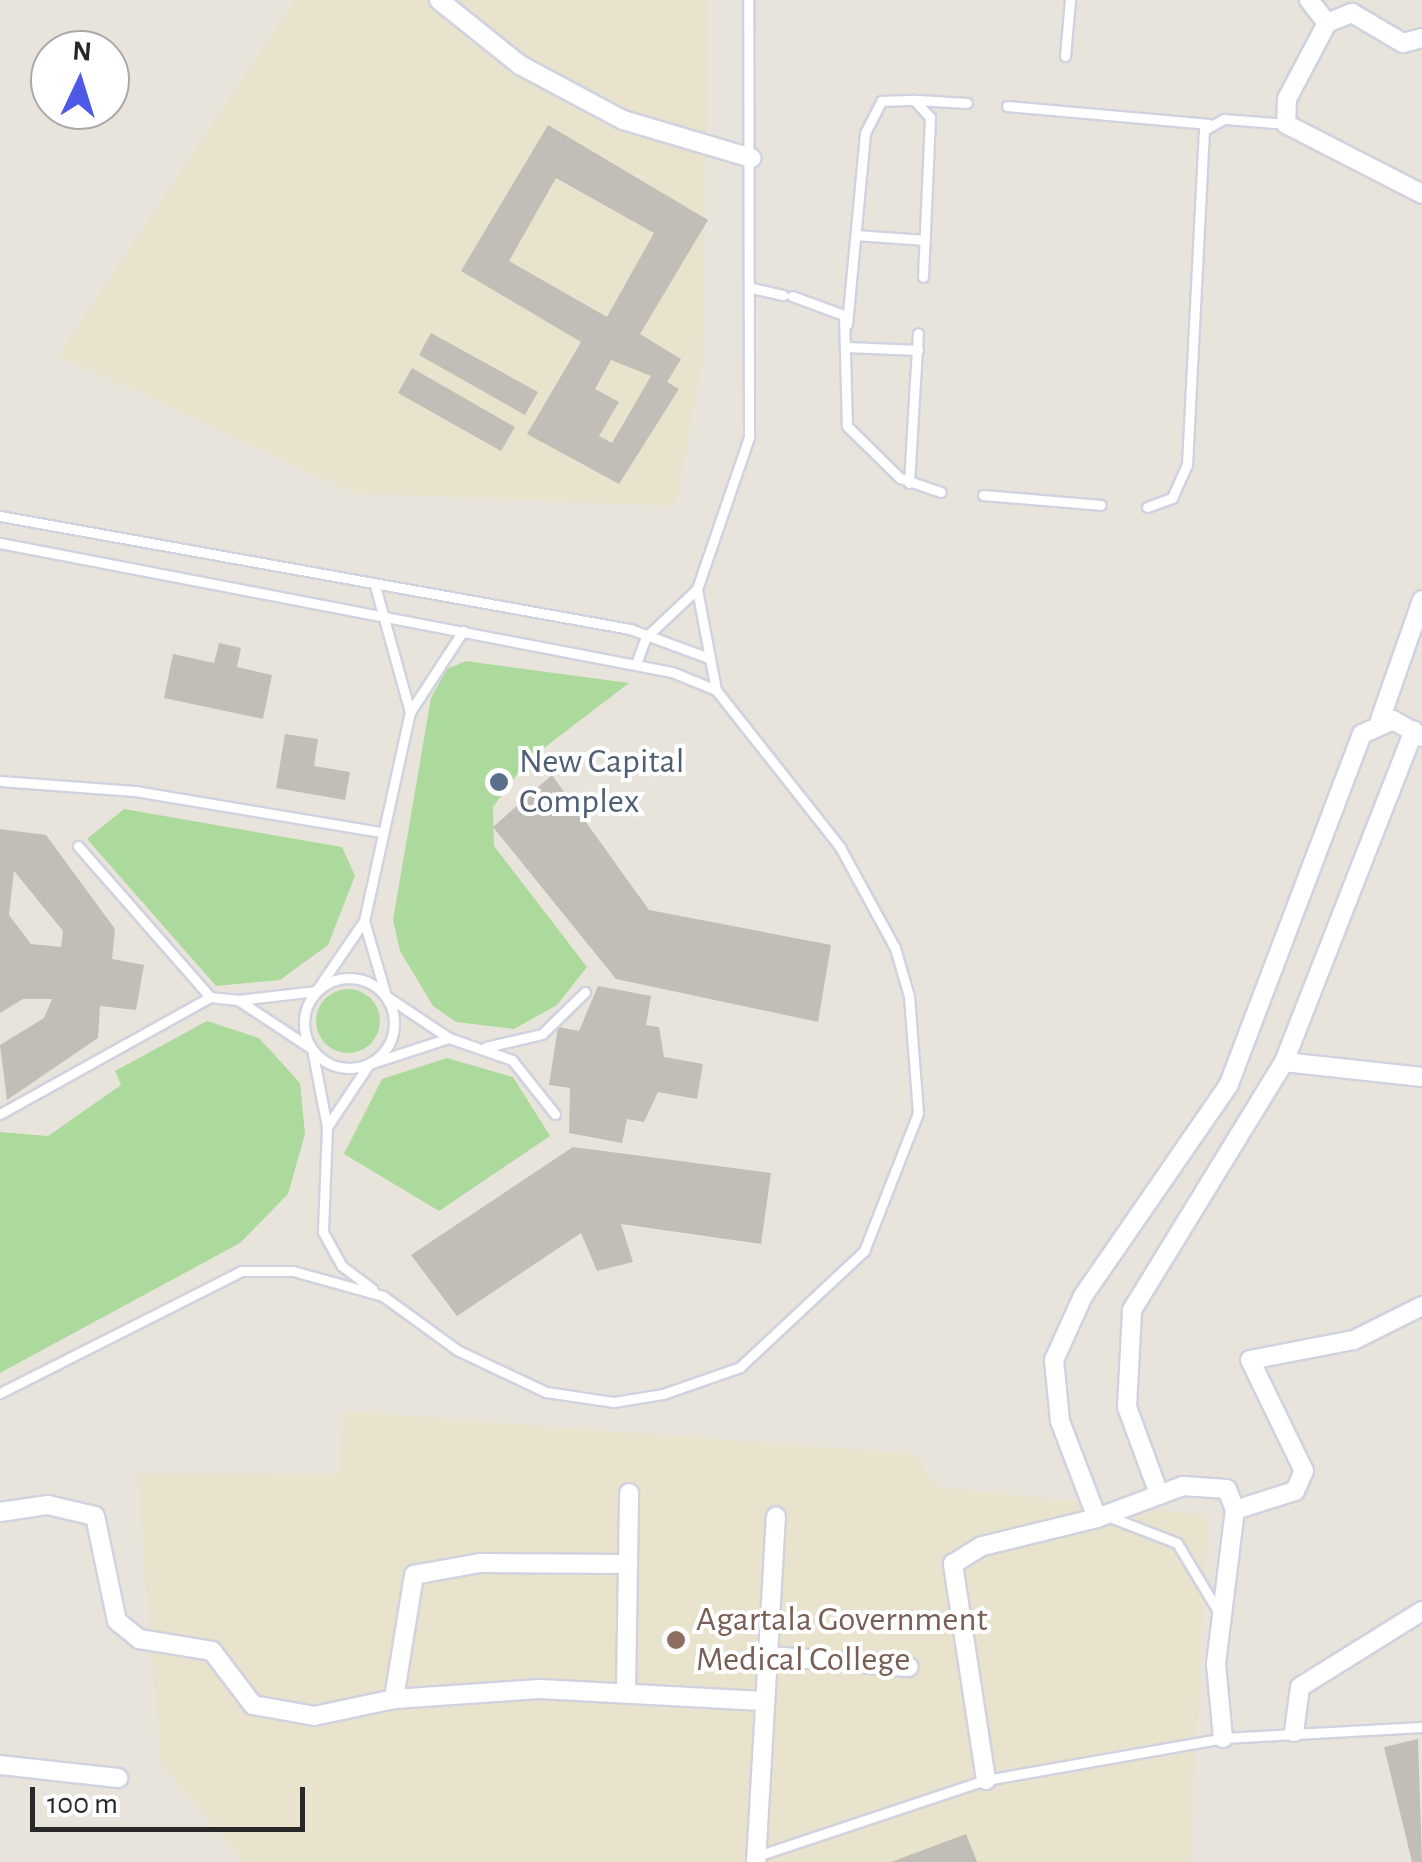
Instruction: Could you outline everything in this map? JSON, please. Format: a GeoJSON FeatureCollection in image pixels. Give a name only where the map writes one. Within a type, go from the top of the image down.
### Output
{"type":"FeatureCollection","features":[{"type":"Feature","properties":{"kind":"street"},"geometry":{"type":"LineString","coordinates":[[439,0],[520,65],[623,120],[751,158]]}},
{"type":"Feature","properties":{"kind":"street"},"geometry":{"type":"LineString","coordinates":[[1309,0],[1327,22]]}},
{"type":"Feature","properties":{"kind":"street"},"geometry":{"type":"LineString","coordinates":[[1422,38],[1403,43],[1352,13],[1327,22],[1286,99],[1286,124],[1422,194]]}},
{"type":"Feature","properties":{"kind":"street"},"geometry":{"type":"LineString","coordinates":[[1100,1516],[1053,1388],[1063,1332],[1229,1084],[1351,758],[1380,720],[1422,600]]}},
{"type":"Feature","properties":{"kind":"street"},"geometry":{"type":"LineString","coordinates":[[1160,1494],[1127,1406],[1132,1310],[1284,1062],[1418,734],[1380,720]]}},
{"type":"Feature","properties":{"kind":"street"},"geometry":{"type":"LineString","coordinates":[[1284,1062],[1422,1077]]}},
{"type":"Feature","properties":{"kind":"street"},"geometry":{"type":"LineString","coordinates":[[1235,1510],[1295,1491],[1304,1471],[1250,1360],[1354,1340],[1422,1306]]}},
{"type":"Feature","properties":{"kind":"street"},"geometry":{"type":"LineString","coordinates":[[986,1780],[953,1564],[982,1546],[1100,1516],[1160,1494],[1219,1485],[1235,1510],[1221,1617],[1224,1738]]}},
{"type":"Feature","properties":{"kind":"street"},"geometry":{"type":"LineString","coordinates":[[626,1690],[629,1493]]}},
{"type":"Feature","properties":{"kind":"street"},"geometry":{"type":"LineString","coordinates":[[0,1512],[48,1504],[94,1516],[117,1621],[139,1638],[212,1651],[253,1705],[314,1716],[394,1698],[626,1690],[759,1701]]}},
{"type":"Feature","properties":{"kind":"street"},"geometry":{"type":"LineString","coordinates":[[772,1862],[752,1860],[761,1833],[759,1701],[768,1656],[776,1516]]}},
{"type":"Feature","properties":{"kind":"street"},"geometry":{"type":"LineString","coordinates":[[394,1698],[414,1576],[480,1562],[628,1564]]}},
{"type":"Feature","properties":{"kind":"street"},"geometry":{"type":"LineString","coordinates":[[1294,1732],[1300,1687],[1422,1611]]}},
{"type":"Feature","properties":{"kind":"street"},"geometry":{"type":"LineString","coordinates":[[768,1656],[909,1667]]}},
{"type":"Feature","properties":{"kind":"street"},"geometry":{"type":"LineString","coordinates":[[0,1765],[118,1778]]}},
{"type":"Feature","properties":{"kind":"lane"},"geometry":{"type":"LineString","coordinates":[[463,631],[410,712],[380,832],[364,921],[316,991],[304,1020],[326,1128],[322,1232],[342,1266],[457,1350],[546,1392],[614,1402],[740,1367],[864,1252],[918,1112],[909,996],[896,948],[840,847],[716,690],[706,657],[698,589],[749,437],[752,288],[748,0]]}},
{"type":"Feature","properties":{"kind":"lane"},"geometry":{"type":"LineString","coordinates":[[1065,56],[1070,0]]}},
{"type":"Feature","properties":{"kind":"lane"},"geometry":{"type":"LineString","coordinates":[[914,100],[930,117],[923,277]]}},
{"type":"Feature","properties":{"kind":"lane"},"geometry":{"type":"LineString","coordinates":[[941,492],[908,482],[847,426],[847,324],[869,110],[914,100],[967,103]]}},
{"type":"Feature","properties":{"kind":"lane"},"geometry":{"type":"LineString","coordinates":[[1007,106],[1209,124],[1286,124]]}},
{"type":"Feature","properties":{"kind":"lane"},"geometry":{"type":"LineString","coordinates":[[1147,507],[1172,498],[1187,465],[1209,124]]}},
{"type":"Feature","properties":{"kind":"lane"},"geometry":{"type":"LineString","coordinates":[[856,235],[925,240]]}},
{"type":"Feature","properties":{"kind":"lane"},"geometry":{"type":"LineString","coordinates":[[752,288],[834,305],[847,324]]}},
{"type":"Feature","properties":{"kind":"lane"},"geometry":{"type":"LineString","coordinates":[[908,482],[918,333]]}},
{"type":"Feature","properties":{"kind":"lane"},"geometry":{"type":"LineString","coordinates":[[846,347],[918,350]]}},
{"type":"Feature","properties":{"kind":"lane"},"geometry":{"type":"LineString","coordinates":[[983,495],[1101,505]]}},
{"type":"Feature","properties":{"kind":"lane"},"geometry":{"type":"LineString","coordinates":[[0,516],[646,637],[706,657]]}},
{"type":"Feature","properties":{"kind":"lane"},"geometry":{"type":"LineString","coordinates":[[0,542],[636,664],[716,690]]}},
{"type":"Feature","properties":{"kind":"lane"},"geometry":{"type":"LineString","coordinates":[[374,586],[378,615],[410,712]]}},
{"type":"Feature","properties":{"kind":"lane"},"geometry":{"type":"LineString","coordinates":[[636,664],[646,637],[698,589]]}},
{"type":"Feature","properties":{"kind":"lane"},"geometry":{"type":"LineString","coordinates":[[0,781],[135,791],[380,832]]}},
{"type":"Feature","properties":{"kind":"lane"},"geometry":{"type":"LineString","coordinates":[[78,846],[210,997]]}},
{"type":"Feature","properties":{"kind":"lane"},"geometry":{"type":"LineString","coordinates":[[326,1128],[395,1026],[364,921]]}},
{"type":"Feature","properties":{"kind":"lane"},"geometry":{"type":"LineString","coordinates":[[0,1114],[210,997],[238,1000],[316,991],[360,979],[449,1038],[512,1060],[555,1114]]}},
{"type":"Feature","properties":{"kind":"lane"},"geometry":{"type":"LineString","coordinates":[[483,1048],[542,1034],[585,992]]}},
{"type":"Feature","properties":{"kind":"lane"},"geometry":{"type":"LineString","coordinates":[[238,1000],[338,1067],[369,1064],[449,1038]]}},
{"type":"Feature","properties":{"kind":"lane"},"geometry":{"type":"LineString","coordinates":[[0,1393],[242,1271],[293,1272],[382,1296]]}},
{"type":"Feature","properties":{"kind":"lane"},"geometry":{"type":"LineString","coordinates":[[1100,1516],[1177,1543],[1221,1617]]}},
{"type":"Feature","properties":{"kind":"lane"},"geometry":{"type":"LineString","coordinates":[[752,1860],[986,1780],[1224,1738],[1422,1728]]}},
{"type":"Feature","properties":{"kind":"shaded area"},"geometry":{"type":"Polygon","coordinates":[[[295,0],[709,0],[702,364],[676,506],[354,493],[58,355],[295,0]]]}},
{"type":"Feature","properties":{"kind":"shaded area","name":"Agartala Government Medical College"},"geometry":{"type":"Polygon","coordinates":[[[343,1411],[915,1454],[937,1487],[1208,1515],[1190,1862],[244,1862],[161,1764],[137,1473],[338,1475],[343,1411]]]}},
{"type":"Feature","properties":{"kind":"green space"},"geometry":{"type":"Polygon","coordinates":[[[466,661],[629,683],[527,761],[493,807],[494,846],[587,967],[557,1005],[514,1029],[456,1022],[433,1006],[400,951],[393,920],[431,698],[447,669],[466,661]]]}},
{"type":"Feature","properties":{"kind":"green space"},"geometry":{"type":"Polygon","coordinates":[[[124,809],[342,847],[355,876],[328,945],[280,980],[216,986],[87,839],[124,809]]]}},
{"type":"Feature","properties":{"kind":"green space"},"geometry":{"type":"Polygon","coordinates":[[[348,989],[371,998],[380,1021],[371,1044],[348,1053],[325,1044],[316,1021],[325,998],[348,989]]]}},
{"type":"Feature","properties":{"kind":"green space"},"geometry":{"type":"Polygon","coordinates":[[[207,1021],[259,1038],[300,1083],[305,1134],[288,1194],[240,1243],[0,1373],[0,1132],[48,1136],[121,1085],[115,1071],[207,1021]]]}},
{"type":"Feature","properties":{"kind":"green space"},"geometry":{"type":"Polygon","coordinates":[[[447,1058],[513,1077],[550,1136],[439,1211],[344,1154],[382,1079],[447,1058]]]}},
{"type":"Feature","properties":{"kind":"building"},"geometry":{"type":"Polygon","coordinates":[[[548,125],[708,220],[640,334],[681,359],[667,382],[679,389],[619,484],[527,434],[581,342],[461,271],[548,125]],[[556,178],[509,261],[607,317],[654,233],[556,178]],[[611,360],[595,389],[619,402],[599,436],[612,443],[651,376],[611,360]]]}},
{"type":"Feature","properties":{"kind":"building"},"geometry":{"type":"Polygon","coordinates":[[[431,333],[538,392],[525,415],[419,355],[431,333]]]}},
{"type":"Feature","properties":{"kind":"building"},"geometry":{"type":"Polygon","coordinates":[[[412,368],[515,427],[501,451],[398,393],[412,368]]]}},
{"type":"Feature","properties":{"kind":"building"},"geometry":{"type":"Polygon","coordinates":[[[219,643],[241,648],[237,667],[272,675],[263,719],[164,698],[173,654],[214,663],[219,643]]]}},
{"type":"Feature","properties":{"kind":"building"},"geometry":{"type":"Polygon","coordinates":[[[285,734],[318,739],[314,766],[350,772],[345,800],[276,788],[285,734]]]}},
{"type":"Feature","properties":{"kind":"building"},"geometry":{"type":"Polygon","coordinates":[[[552,775],[649,910],[831,945],[818,1022],[616,979],[493,827],[552,775]]]}},
{"type":"Feature","properties":{"kind":"building"},"geometry":{"type":"Polygon","coordinates":[[[0,829],[46,835],[115,929],[112,959],[144,965],[136,1010],[100,1006],[98,1038],[7,1100],[0,1045],[44,1018],[52,999],[23,999],[0,1013],[0,829]],[[14,871],[9,915],[31,944],[61,947],[63,931],[14,871]]]}},
{"type":"Feature","properties":{"kind":"building"},"geometry":{"type":"Polygon","coordinates":[[[598,986],[651,996],[646,1025],[659,1027],[664,1057],[703,1064],[697,1099],[658,1092],[644,1122],[627,1119],[622,1143],[569,1133],[570,1088],[549,1085],[558,1027],[579,1031],[598,986]]]}},
{"type":"Feature","properties":{"kind":"building"},"geometry":{"type":"Polygon","coordinates":[[[573,1147],[771,1173],[761,1244],[621,1224],[633,1262],[597,1271],[581,1233],[457,1316],[411,1255],[573,1147]]]}},
{"type":"Feature","properties":{"kind":"building"},"geometry":{"type":"Polygon","coordinates":[[[1418,1739],[1422,1862],[1412,1862],[1384,1747],[1418,1739]]]}},
{"type":"Feature","properties":{"kind":"building"},"geometry":{"type":"Polygon","coordinates":[[[966,1834],[977,1862],[891,1862],[966,1834]]]}},
{"type":"Feature","properties":{"kind":"place","name":"New Capital Complex"},"geometry":{"type":"Point","coordinates":[499,782]}},
{"type":"Feature","properties":{"kind":"place","name":"Agartala Government Medical College"},"geometry":{"type":"Point","coordinates":[676,1640]}}]}
